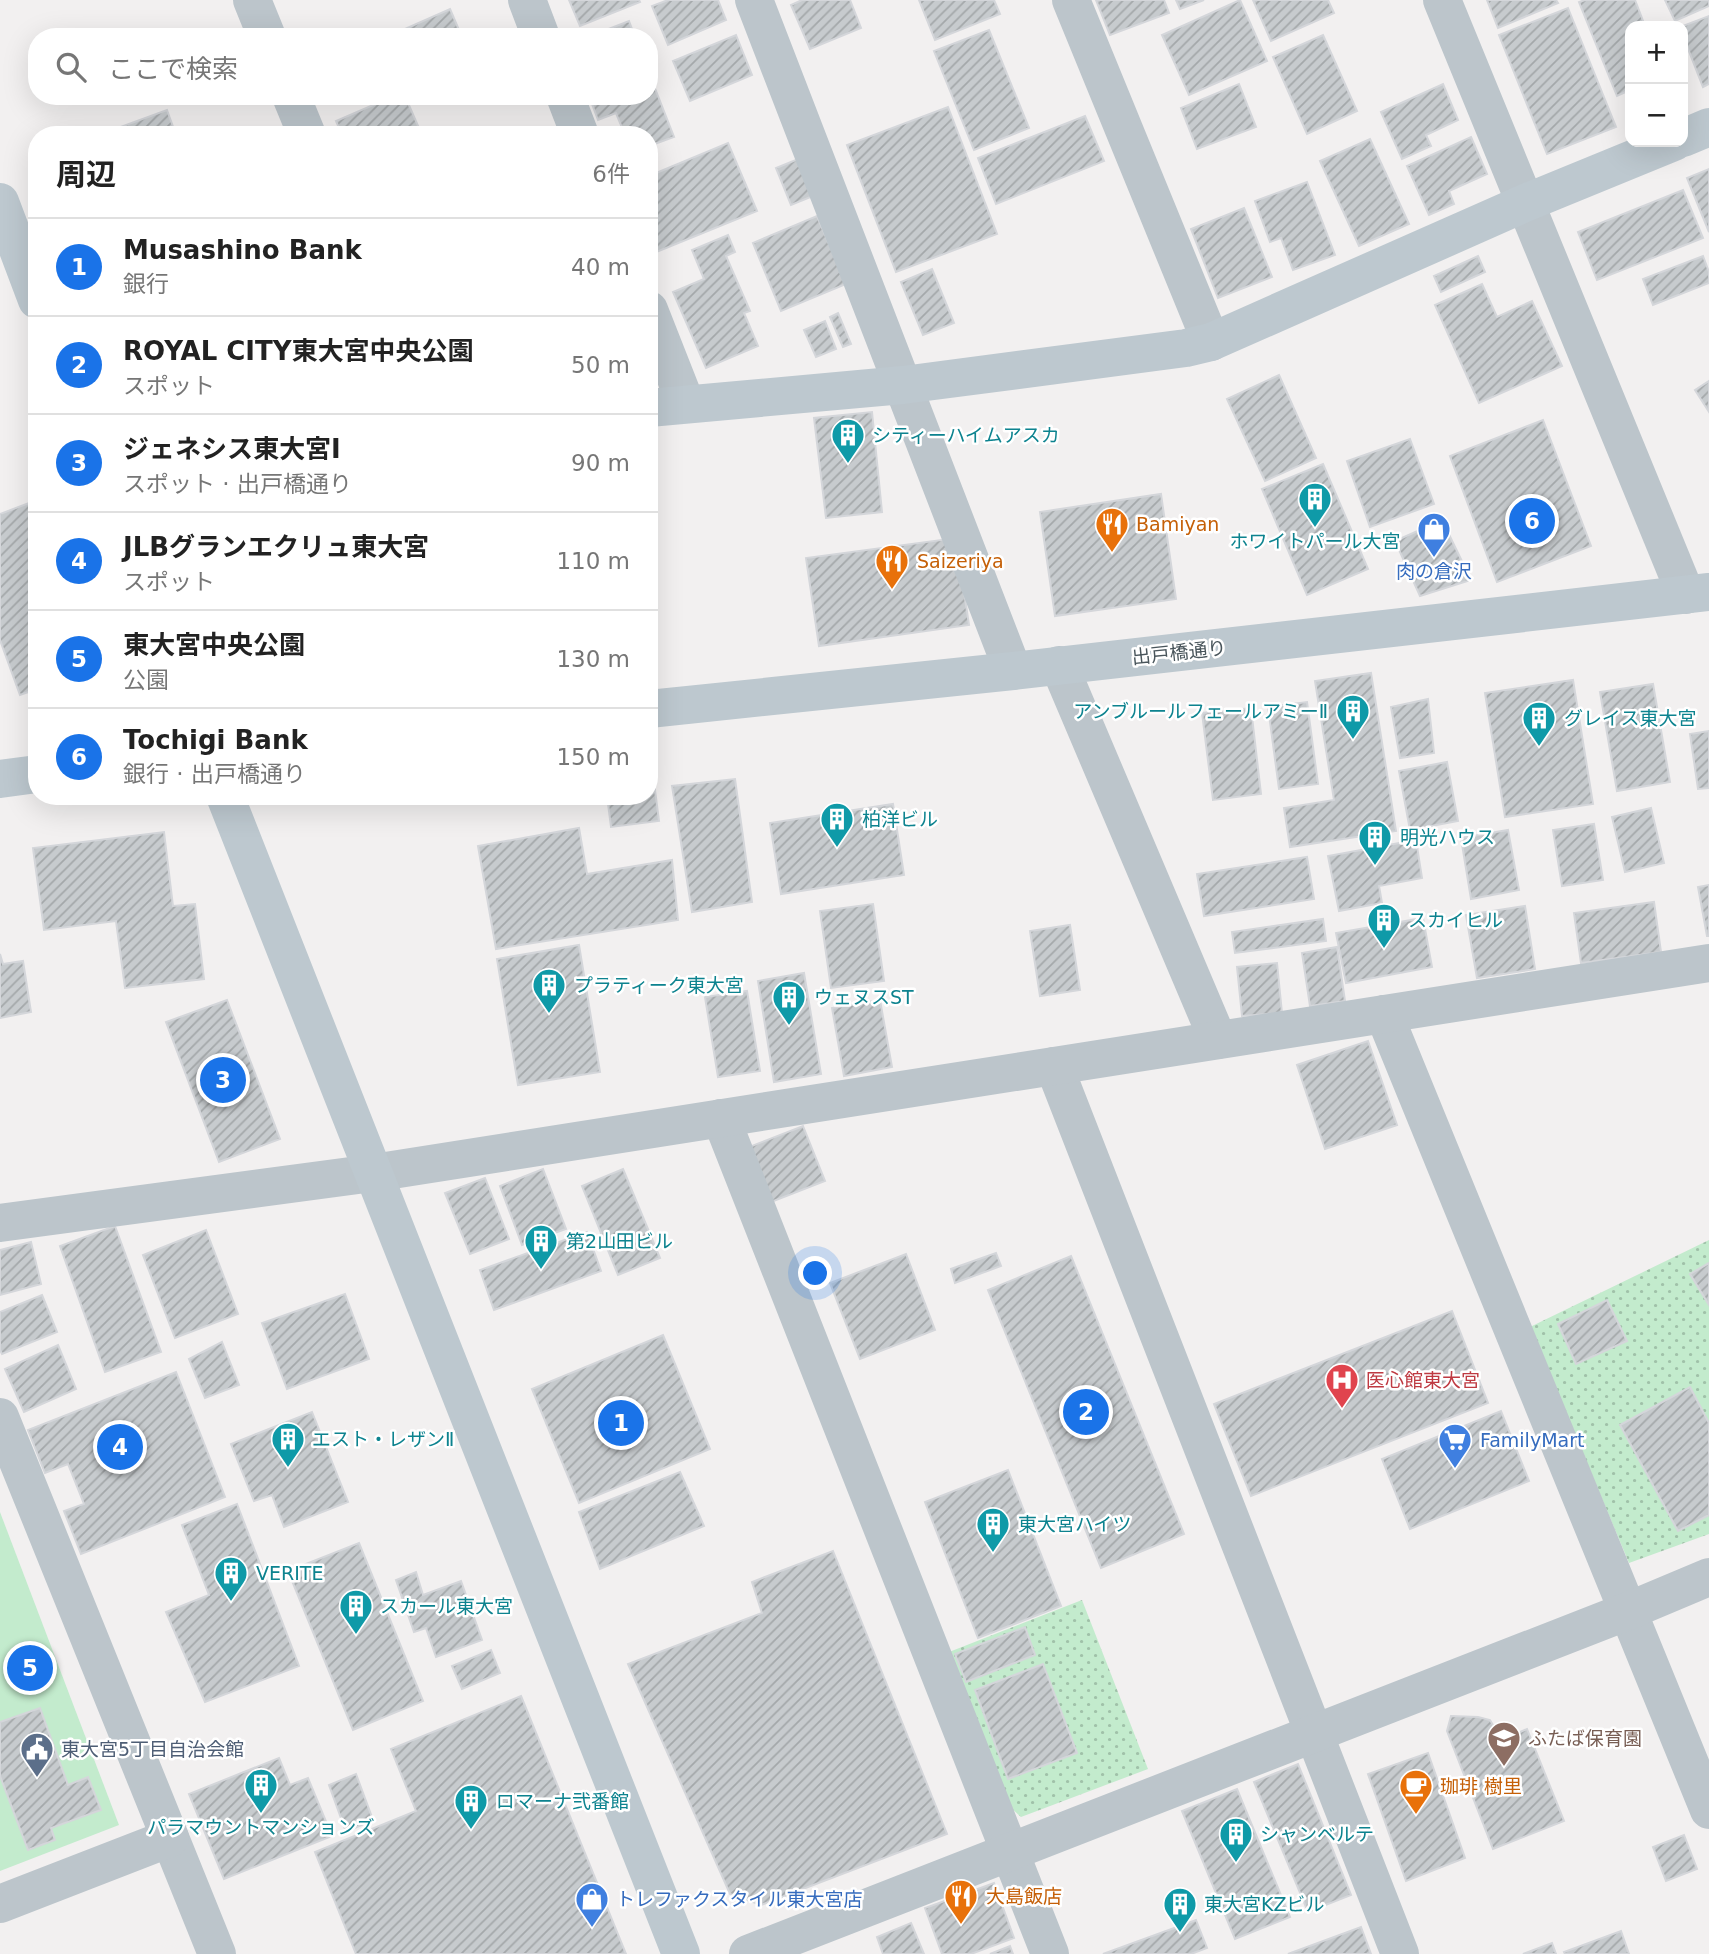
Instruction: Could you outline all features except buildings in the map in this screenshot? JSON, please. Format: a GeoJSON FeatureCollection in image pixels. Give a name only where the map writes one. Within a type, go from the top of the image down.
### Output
{"type":"FeatureCollection","features":[{"type":"Feature","properties":{"kind":"street"},"geometry":{"type":"LineString","coordinates":[[252,0],[263,28]]}},
{"type":"Feature","properties":{"kind":"street"},"geometry":{"type":"LineString","coordinates":[[527,0],[538,28]]}},
{"type":"Feature","properties":{"kind":"street"},"geometry":{"type":"LineString","coordinates":[[754,0],[1013,671]]}},
{"type":"Feature","properties":{"kind":"street"},"geometry":{"type":"LineString","coordinates":[[1071,0],[1211,342]]}},
{"type":"Feature","properties":{"kind":"street"},"geometry":{"type":"LineString","coordinates":[[1442,0],[1525,203],[1697,594]]}},
{"type":"Feature","properties":{"kind":"street"},"geometry":{"type":"LineString","coordinates":[[295,105],[304,126]]}},
{"type":"Feature","properties":{"kind":"street"},"geometry":{"type":"LineString","coordinates":[[568,105],[577,126]]}},
{"type":"Feature","properties":{"kind":"street"},"geometry":{"type":"LineString","coordinates":[[1688,136],[1709,127]]}},
{"type":"Feature","properties":{"kind":"street"},"geometry":{"type":"LineString","coordinates":[[658,407],[903,385],[1186,348],[1211,342],[1525,203],[1662,147]]}},
{"type":"Feature","properties":{"kind":"street"},"geometry":{"type":"LineString","coordinates":[[0,202],[28,276]]}},
{"type":"Feature","properties":{"kind":"street"},"geometry":{"type":"LineString","coordinates":[[658,332],[687,404]]}},
{"type":"Feature","properties":{"kind":"street","name":"出戸橋通り"},"geometry":{"type":"LineString","coordinates":[[658,708],[1697,594]]}},
{"type":"Feature","properties":{"kind":"street"},"geometry":{"type":"LineString","coordinates":[[1059,665],[1218,1040]]}},
{"type":"Feature","properties":{"kind":"street"},"geometry":{"type":"LineString","coordinates":[[0,779],[28,775]]}},
{"type":"Feature","properties":{"kind":"street"},"geometry":{"type":"LineString","coordinates":[[229,805],[681,1954]]}},
{"type":"Feature","properties":{"kind":"street"},"geometry":{"type":"LineString","coordinates":[[0,1223],[373,1172],[1709,963]]}},
{"type":"Feature","properties":{"kind":"street"},"geometry":{"type":"LineString","coordinates":[[1384,1014],[1709,1810]]}},
{"type":"Feature","properties":{"kind":"street"},"geometry":{"type":"LineString","coordinates":[[1054,1066],[1400,1954]]}},
{"type":"Feature","properties":{"kind":"street"},"geometry":{"type":"LineString","coordinates":[[721,1118],[1049,1954]]}},
{"type":"Feature","properties":{"kind":"street"},"geometry":{"type":"LineString","coordinates":[[0,1417],[217,1954]]}},
{"type":"Feature","properties":{"kind":"street"},"geometry":{"type":"LineString","coordinates":[[748,1954],[1709,1577]]}},
{"type":"Feature","properties":{"kind":"street"},"geometry":{"type":"LineString","coordinates":[[0,1904],[170,1838]]}},
{"type":"Feature","properties":{"kind":"green space"},"geometry":{"type":"Polygon","coordinates":[[[1709,1240],[1709,1534],[1629,1563],[1530,1327],[1709,1240]]]}},
{"type":"Feature","properties":{"kind":"green space"},"geometry":{"type":"Polygon","coordinates":[[[0,1512],[119,1825],[0,1871],[0,1512]]]}},
{"type":"Feature","properties":{"kind":"green space"},"geometry":{"type":"Polygon","coordinates":[[[1082,1600],[1148,1769],[1021,1817],[1010,1807],[944,1654],[1082,1600]]]}},
{"type":"Feature","properties":{"kind":"place","name":"シティーハイムアスカ"},"geometry":{"type":"Point","coordinates":[848,465]}},
{"type":"Feature","properties":{"kind":"place","name":"Tochigi Bank"},"geometry":{"type":"Point","coordinates":[1532,521]}},
{"type":"Feature","properties":{"kind":"place","name":"ホワイトパール大宮"},"geometry":{"type":"Point","coordinates":[1315,529]}},
{"type":"Feature","properties":{"kind":"place","name":"Bamiyan"},"geometry":{"type":"Point","coordinates":[1112,554]}},
{"type":"Feature","properties":{"kind":"place","name":"肉の倉沢"},"geometry":{"type":"Point","coordinates":[1434,559]}},
{"type":"Feature","properties":{"kind":"place","name":"Saizeriya"},"geometry":{"type":"Point","coordinates":[892,591]}},
{"type":"Feature","properties":{"kind":"place","name":"アンブルールフェールアミーⅡ"},"geometry":{"type":"Point","coordinates":[1353,741]}},
{"type":"Feature","properties":{"kind":"place","name":"グレイス東大宮"},"geometry":{"type":"Point","coordinates":[1539,748]}},
{"type":"Feature","properties":{"kind":"place","name":"柏洋ビル"},"geometry":{"type":"Point","coordinates":[837,849]}},
{"type":"Feature","properties":{"kind":"place","name":"明光ハウス"},"geometry":{"type":"Point","coordinates":[1375,867]}},
{"type":"Feature","properties":{"kind":"place","name":"スカイヒル"},"geometry":{"type":"Point","coordinates":[1384,950]}},
{"type":"Feature","properties":{"kind":"place","name":"プラティーク東大宮"},"geometry":{"type":"Point","coordinates":[549,1015]}},
{"type":"Feature","properties":{"kind":"place","name":"ウェヌスST"},"geometry":{"type":"Point","coordinates":[789,1027]}},
{"type":"Feature","properties":{"kind":"place","name":"ジェネシス東大宮Ⅰ"},"geometry":{"type":"Point","coordinates":[223,1080]}},
{"type":"Feature","properties":{"kind":"place","name":"第2山田ビル"},"geometry":{"type":"Point","coordinates":[541,1271]}},
{"type":"Feature","properties":{"kind":"place","name":"医心館東大宮"},"geometry":{"type":"Point","coordinates":[1342,1410]}},
{"type":"Feature","properties":{"kind":"place","name":"ROYAL CITY東大宮中央公園"},"geometry":{"type":"Point","coordinates":[1086,1412]}},
{"type":"Feature","properties":{"kind":"place","name":"Musashino Bank"},"geometry":{"type":"Point","coordinates":[621,1423]}},
{"type":"Feature","properties":{"kind":"place","name":"JLBグランエクリュ東大宮"},"geometry":{"type":"Point","coordinates":[120,1447]}},
{"type":"Feature","properties":{"kind":"place","name":"エスト・レザンⅡ"},"geometry":{"type":"Point","coordinates":[288,1469]}},
{"type":"Feature","properties":{"kind":"place","name":"FamilyMart"},"geometry":{"type":"Point","coordinates":[1455,1470]}},
{"type":"Feature","properties":{"kind":"place","name":"東大宮ハイツ"},"geometry":{"type":"Point","coordinates":[993,1554]}},
{"type":"Feature","properties":{"kind":"place","name":"VERITE"},"geometry":{"type":"Point","coordinates":[231,1603]}},
{"type":"Feature","properties":{"kind":"place","name":"スカール東大宮"},"geometry":{"type":"Point","coordinates":[356,1636]}},
{"type":"Feature","properties":{"kind":"place","name":"東大宮中央公園"},"geometry":{"type":"Point","coordinates":[30,1668]}},
{"type":"Feature","properties":{"kind":"place","name":"ふたば保育園"},"geometry":{"type":"Point","coordinates":[1504,1768]}},
{"type":"Feature","properties":{"kind":"place","name":"東大宮5丁目自治会館"},"geometry":{"type":"Point","coordinates":[37,1779]}},
{"type":"Feature","properties":{"kind":"place","name":"パラマウントマンションズ"},"geometry":{"type":"Point","coordinates":[261,1815]}},
{"type":"Feature","properties":{"kind":"place","name":"珈琲 樹里"},"geometry":{"type":"Point","coordinates":[1416,1816]}},
{"type":"Feature","properties":{"kind":"place","name":"ロマーナ弐番館"},"geometry":{"type":"Point","coordinates":[471,1831]}},
{"type":"Feature","properties":{"kind":"place","name":"シャンベルテ"},"geometry":{"type":"Point","coordinates":[1236,1864]}},
{"type":"Feature","properties":{"kind":"place","name":"大島飯店"},"geometry":{"type":"Point","coordinates":[961,1926]}},
{"type":"Feature","properties":{"kind":"place","name":"トレファクスタイル東大宮店"},"geometry":{"type":"Point","coordinates":[592,1929]}},
{"type":"Feature","properties":{"kind":"place","name":"東大宮KZビル"},"geometry":{"type":"Point","coordinates":[1180,1934]}}]}
